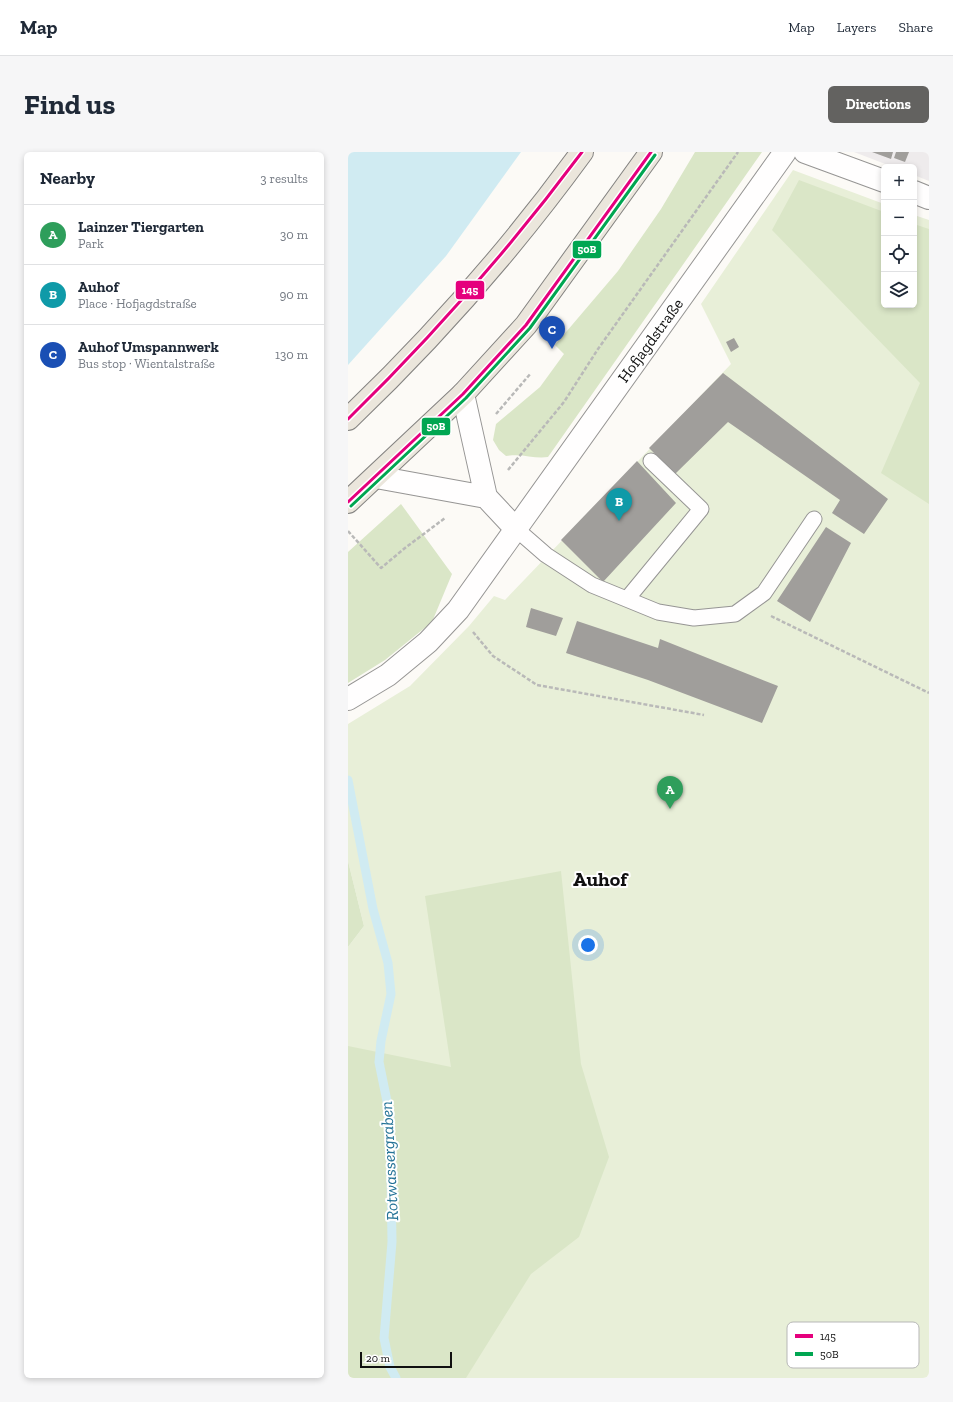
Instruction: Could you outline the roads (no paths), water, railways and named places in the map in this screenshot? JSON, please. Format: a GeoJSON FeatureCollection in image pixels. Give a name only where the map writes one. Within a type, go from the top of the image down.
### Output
{"type":"FeatureCollection","features":[{"type":"Feature","properties":{"kind":"main road"},"geometry":{"type":"LineString","coordinates":[[348,419],[394,375],[462,303],[513,242],[582,152]]}},
{"type":"Feature","properties":{"kind":"main road"},"geometry":{"type":"LineString","coordinates":[[348,502],[463,394],[526,325],[652,152]]}},
{"type":"Feature","properties":{"kind":"street","name":"Hofjagdstraße"},"geometry":{"type":"LineString","coordinates":[[348,699],[388,675],[428,642],[458,610],[515,528],[785,152]]}},
{"type":"Feature","properties":{"kind":"street"},"geometry":{"type":"LineString","coordinates":[[805,152],[881,180]]}},
{"type":"Feature","properties":{"kind":"street"},"geometry":{"type":"LineString","coordinates":[[917,193],[929,198]]}},
{"type":"Feature","properties":{"kind":"street"},"geometry":{"type":"LineString","coordinates":[[463,394],[486,497],[515,528]]}},
{"type":"Feature","properties":{"kind":"street"},"geometry":{"type":"LineString","coordinates":[[376,477],[486,497]]}},
{"type":"Feature","properties":{"kind":"lane"},"geometry":{"type":"LineString","coordinates":[[627,599],[701,509],[651,461]]}},
{"type":"Feature","properties":{"kind":"lane"},"geometry":{"type":"LineString","coordinates":[[515,528],[546,555],[592,585],[658,612],[694,618],[735,614],[764,593],[814,519]]}},
{"type":"Feature","properties":{"kind":"water"},"geometry":{"type":"Polygon","coordinates":[[[348,152],[521,152],[446,256],[348,365],[348,152]]]}},
{"type":"Feature","properties":{"kind":"waterway","name":"Rotwassergraben"},"geometry":{"type":"LineString","coordinates":[[348,780],[373,909],[388,963],[391,994],[381,1041],[379,1062],[390,1116],[392,1242],[384,1338],[390,1367],[396,1378]]}},
{"type":"Feature","properties":{"kind":"place","name":"Auhof Umspannwerk"},"geometry":{"type":"Point","coordinates":[552,349]}},
{"type":"Feature","properties":{"kind":"place","name":"Auhof"},"geometry":{"type":"Point","coordinates":[619,521]}},
{"type":"Feature","properties":{"kind":"place","name":"Lainzer Tiergarten"},"geometry":{"type":"Point","coordinates":[670,809]}},
{"type":"Feature","properties":{"kind":"district","name":"Auhof"},"geometry":{"type":"Point","coordinates":[600,879]}}]}
